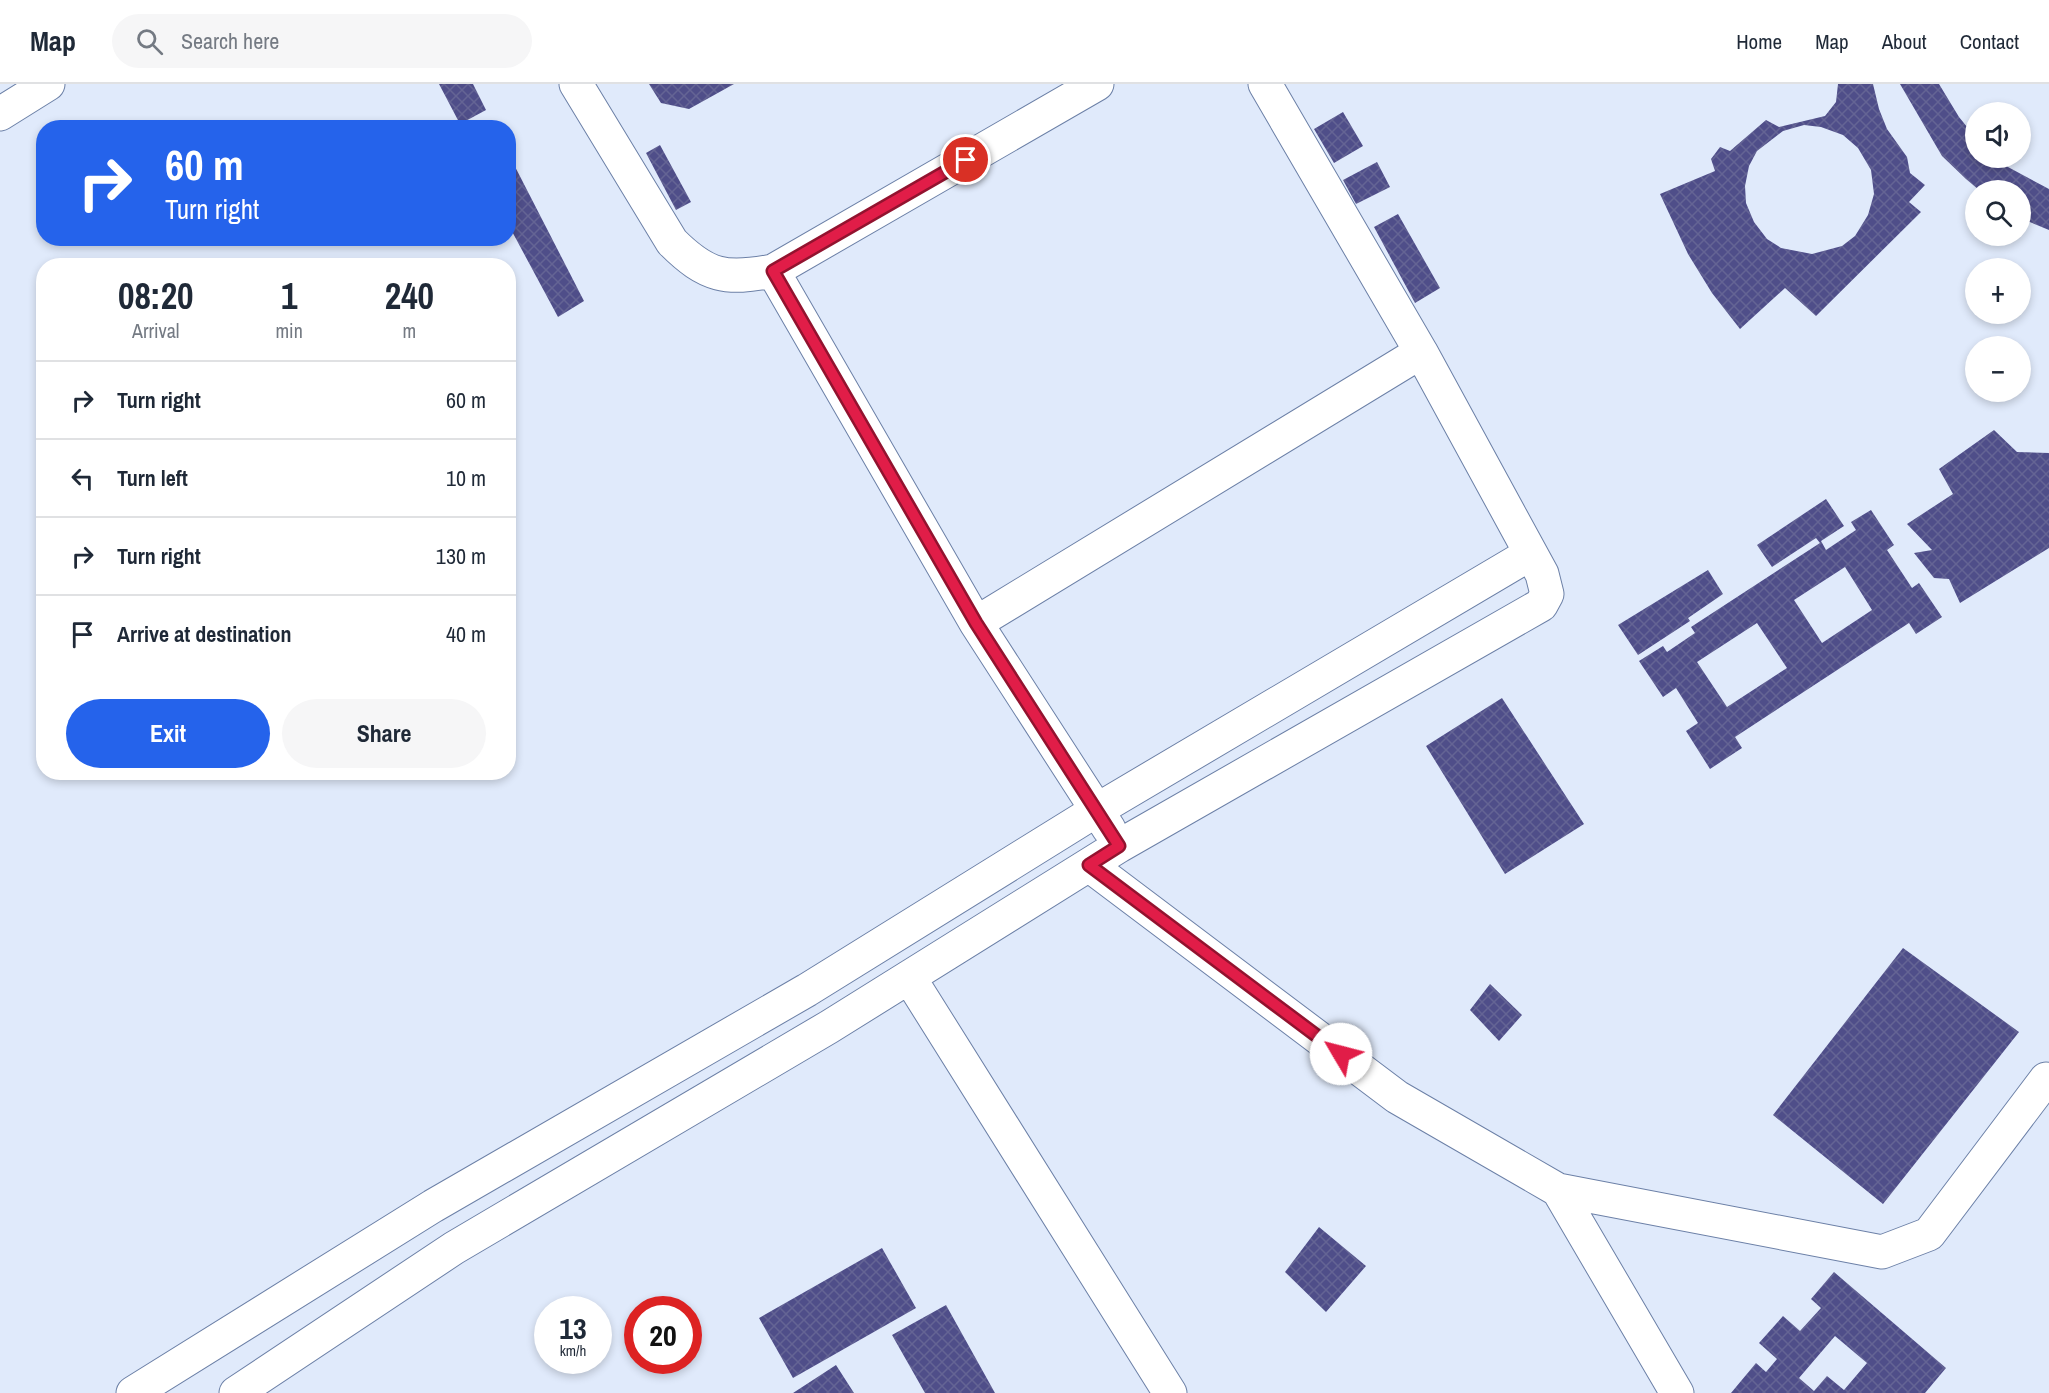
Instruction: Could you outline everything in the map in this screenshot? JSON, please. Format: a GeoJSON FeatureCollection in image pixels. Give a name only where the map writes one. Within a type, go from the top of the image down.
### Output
{"type":"FeatureCollection","features":[{"type":"Feature","properties":{"kind":"lane"},"geometry":{"type":"LineString","coordinates":[[0,114],[48,84]]}},
{"type":"Feature","properties":{"kind":"lane"},"geometry":{"type":"LineString","coordinates":[[576,84],[672,242],[690,260],[715,273],[740,278],[773,271],[1097,84]]}},
{"type":"Feature","properties":{"kind":"lane"},"geometry":{"type":"LineString","coordinates":[[236,1393],[454,1248],[909,977],[1119,846],[1541,604],[1547,594],[1542,574],[1420,352],[1265,84]]}},
{"type":"Feature","properties":{"kind":"lane"},"geometry":{"type":"LineString","coordinates":[[773,271],[976,623],[1119,846]]}},
{"type":"Feature","properties":{"kind":"lane"},"geometry":{"type":"LineString","coordinates":[[976,623],[1420,352]]}},
{"type":"Feature","properties":{"kind":"lane"},"geometry":{"type":"LineString","coordinates":[[133,1393],[433,1206],[807,990],[1097,810],[1530,554]]}},
{"type":"Feature","properties":{"kind":"lane"},"geometry":{"type":"LineString","coordinates":[[1089,865],[1397,1097],[1558,1190],[1882,1252],[1929,1234],[2046,1079]]}},
{"type":"Feature","properties":{"kind":"lane"},"geometry":{"type":"LineString","coordinates":[[909,977],[1170,1393]]}},
{"type":"Feature","properties":{"kind":"lane"},"geometry":{"type":"LineString","coordinates":[[1558,1190],[1604,1264],[1677,1393]]}},
{"type":"Feature","properties":{"kind":"building"},"geometry":{"type":"Polygon","coordinates":[[[439,84],[473,84],[486,110],[467,120],[458,120],[439,84]]]}},
{"type":"Feature","properties":{"kind":"building"},"geometry":{"type":"Polygon","coordinates":[[[649,84],[734,84],[689,109],[661,103],[649,84]]]}},
{"type":"Feature","properties":{"kind":"building"},"geometry":{"type":"Polygon","coordinates":[[[1838,84],[1873,84],[1887,129],[1907,157],[1910,173],[1925,185],[1909,202],[1921,212],[1816,316],[1785,288],[1740,329],[1712,293],[1688,254],[1660,194],[1715,171],[1711,159],[1720,147],[1730,151],[1766,120],[1779,127],[1825,116],[1836,102],[1838,84]],[[1804,125],[1783,131],[1757,151],[1749,166],[1745,186],[1746,203],[1754,222],[1767,239],[1781,248],[1812,254],[1842,246],[1855,236],[1868,215],[1874,194],[1871,170],[1858,148],[1843,135],[1821,127],[1804,125]]]}},
{"type":"Feature","properties":{"kind":"building"},"geometry":{"type":"Polygon","coordinates":[[[1900,84],[1939,84],[1965,124],[1965,168],[2010,168],[2049,189],[2049,230],[2031,223],[2031,180],[1967,180],[1942,156],[1900,84]]]}},
{"type":"Feature","properties":{"kind":"building"},"geometry":{"type":"Polygon","coordinates":[[[1343,112],[1363,146],[1334,163],[1314,129],[1343,112]]]}},
{"type":"Feature","properties":{"kind":"building"},"geometry":{"type":"Polygon","coordinates":[[[660,145],[691,202],[676,210],[646,153],[660,145]]]}},
{"type":"Feature","properties":{"kind":"building"},"geometry":{"type":"Polygon","coordinates":[[[1377,162],[1390,187],[1356,204],[1343,180],[1377,162]]]}},
{"type":"Feature","properties":{"kind":"building"},"geometry":{"type":"Polygon","coordinates":[[[516,169],[584,301],[558,317],[516,239],[516,169]]]}},
{"type":"Feature","properties":{"kind":"building"},"geometry":{"type":"Polygon","coordinates":[[[1398,214],[1440,288],[1415,303],[1374,227],[1398,214]]]}},
{"type":"Feature","properties":{"kind":"building"},"geometry":{"type":"Polygon","coordinates":[[[1994,430],[2017,452],[2049,453],[2049,548],[1960,603],[1949,579],[1934,578],[1914,553],[1932,550],[1907,524],[1953,494],[1939,469],[1994,430]]]}},
{"type":"Feature","properties":{"kind":"building"},"geometry":{"type":"Polygon","coordinates":[[[1826,499],[1844,526],[1821,541],[1826,550],[1856,530],[1851,522],[1871,510],[1894,545],[1887,550],[1912,588],[1919,583],[1942,617],[1916,634],[1909,623],[1735,737],[1742,748],[1710,769],[1686,731],[1698,723],[1676,688],[1663,697],[1639,661],[1663,646],[1667,652],[1695,633],[1691,627],[1820,543],[1816,538],[1772,567],[1757,545],[1826,499]],[[1845,567],[1794,600],[1822,643],[1872,610],[1845,567]],[[1757,623],[1697,662],[1727,707],[1787,668],[1757,623]]]}},
{"type":"Feature","properties":{"kind":"building"},"geometry":{"type":"Polygon","coordinates":[[[1708,570],[1723,594],[1688,618],[1690,621],[1638,655],[1618,625],[1708,570]]]}},
{"type":"Feature","properties":{"kind":"building"},"geometry":{"type":"Polygon","coordinates":[[[1502,698],[1584,824],[1505,874],[1426,746],[1502,698]]]}},
{"type":"Feature","properties":{"kind":"building"},"geometry":{"type":"Polygon","coordinates":[[[1903,948],[2019,1032],[1883,1204],[1773,1115],[1903,948]]]}},
{"type":"Feature","properties":{"kind":"building"},"geometry":{"type":"Polygon","coordinates":[[[1490,984],[1522,1015],[1499,1041],[1470,1010],[1490,984]]]}},
{"type":"Feature","properties":{"kind":"building"},"geometry":{"type":"Polygon","coordinates":[[[1319,1227],[1366,1266],[1326,1312],[1285,1272],[1319,1227]]]}},
{"type":"Feature","properties":{"kind":"building"},"geometry":{"type":"Polygon","coordinates":[[[882,1248],[916,1308],[793,1378],[759,1318],[882,1248]]]}},
{"type":"Feature","properties":{"kind":"building"},"geometry":{"type":"Polygon","coordinates":[[[1834,1272],[1946,1368],[1925,1393],[1731,1393],[1756,1363],[1766,1372],[1777,1359],[1759,1343],[1783,1316],[1800,1331],[1821,1308],[1811,1299],[1834,1272]],[[1835,1336],[1799,1378],[1814,1391],[1827,1376],[1844,1390],[1867,1363],[1835,1336]]]}},
{"type":"Feature","properties":{"kind":"building"},"geometry":{"type":"Polygon","coordinates":[[[946,1305],[995,1393],[925,1393],[892,1335],[946,1305]]]}},
{"type":"Feature","properties":{"kind":"building"},"geometry":{"type":"Polygon","coordinates":[[[836,1365],[854,1393],[793,1393],[836,1365]]]}},
{"type":"Feature","properties":{"kind":"route"},"geometry":{"type":"LineString","coordinates":[[966,160],[773,271],[976,623],[1119,846],[1089,865],[1341,1054]]}}]}
